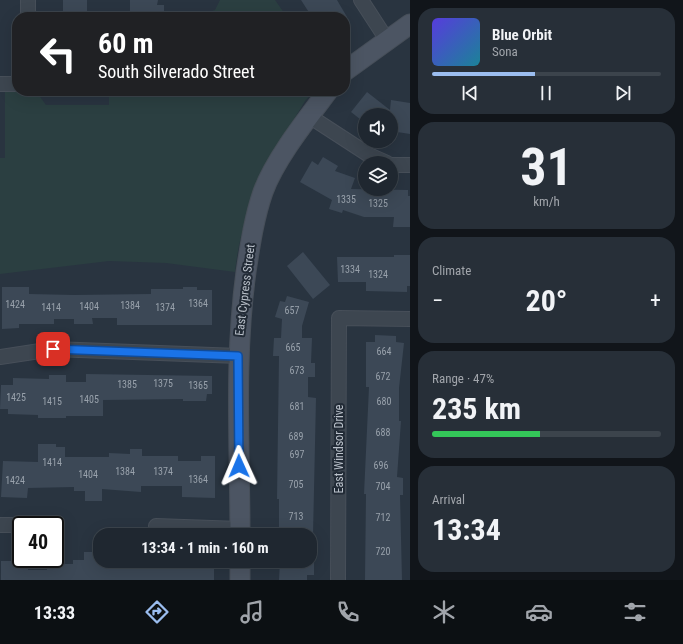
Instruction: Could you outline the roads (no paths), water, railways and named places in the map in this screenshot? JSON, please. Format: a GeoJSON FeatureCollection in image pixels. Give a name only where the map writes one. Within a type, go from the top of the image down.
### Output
{"type":"FeatureCollection","features":[{"type":"Feature","properties":{"kind":"street"},"geometry":{"type":"LineString","coordinates":[[28,0],[28,12]]}},
{"type":"Feature","properties":{"kind":"street"},"geometry":{"type":"LineString","coordinates":[[361,0],[387,40]]}},
{"type":"Feature","properties":{"kind":"street"},"geometry":{"type":"LineString","coordinates":[[350,67],[410,24]]}},
{"type":"Feature","properties":{"kind":"street"},"geometry":{"type":"LineString","coordinates":[[0,84],[12,84]]}},
{"type":"Feature","properties":{"kind":"street","name":"East Cypress Street"},"geometry":{"type":"LineString","coordinates":[[240,528],[238,356],[242,301],[251,241],[263,192],[283,154],[324,96]]}},
{"type":"Feature","properties":{"kind":"street"},"geometry":{"type":"LineString","coordinates":[[309,116],[371,156]]}},
{"type":"Feature","properties":{"kind":"street"},"geometry":{"type":"LineString","coordinates":[[398,164],[410,165]]}},
{"type":"Feature","properties":{"kind":"street","name":"East Windsor Drive"},"geometry":{"type":"LineString","coordinates":[[338,580],[340,318],[410,319]]}},
{"type":"Feature","properties":{"kind":"street"},"geometry":{"type":"LineString","coordinates":[[0,357],[53,349],[238,356]]}},
{"type":"Feature","properties":{"kind":"street"},"geometry":{"type":"LineString","coordinates":[[0,525],[12,525]]}},
{"type":"Feature","properties":{"kind":"street"},"geometry":{"type":"LineString","coordinates":[[156,526],[184,528]]}},
{"type":"Feature","properties":{"kind":"street"},"geometry":{"type":"LineString","coordinates":[[240,568],[240,580]]}}]}
